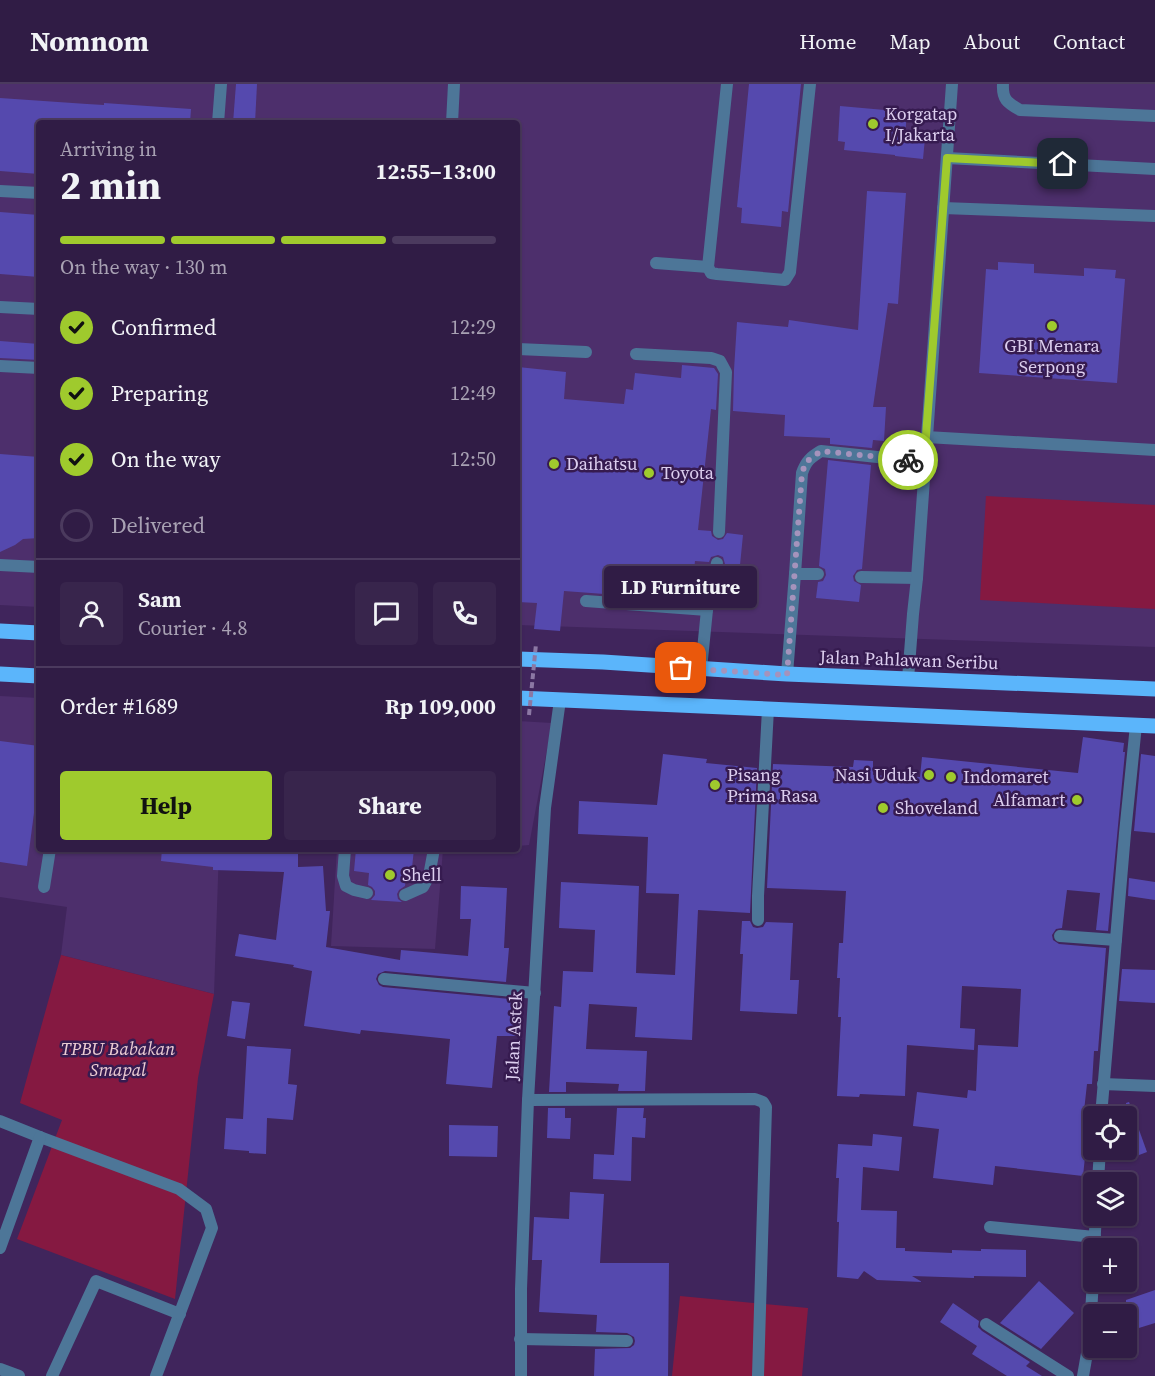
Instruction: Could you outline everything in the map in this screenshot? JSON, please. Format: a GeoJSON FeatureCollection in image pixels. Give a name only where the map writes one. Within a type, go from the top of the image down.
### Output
{"type":"FeatureCollection","features":[{"type":"Feature","properties":{"kind":"main road"},"geometry":{"type":"LineString","coordinates":[[0,631],[36,633]]}},
{"type":"Feature","properties":{"kind":"main road","name":"Jalan Pahlawan Seribu"},"geometry":{"type":"LineString","coordinates":[[520,658],[787,675],[1155,689]]}},
{"type":"Feature","properties":{"kind":"main road"},"geometry":{"type":"LineString","coordinates":[[0,674],[36,676]]}},
{"type":"Feature","properties":{"kind":"main road"},"geometry":{"type":"LineString","coordinates":[[520,698],[1155,726]]}},
{"type":"Feature","properties":{"kind":"street"},"geometry":{"type":"LineString","coordinates":[[218,120],[220,84]]}},
{"type":"Feature","properties":{"kind":"street"},"geometry":{"type":"LineString","coordinates":[[452,120],[454,84]]}},
{"type":"Feature","properties":{"kind":"street"},"geometry":{"type":"LineString","coordinates":[[727,84],[708,267],[711,273],[785,280],[790,272],[810,84]]}},
{"type":"Feature","properties":{"kind":"street"},"geometry":{"type":"LineString","coordinates":[[908,680],[952,84]]}},
{"type":"Feature","properties":{"kind":"street"},"geometry":{"type":"LineString","coordinates":[[1003,84],[1002,91],[1006,102],[1020,110],[1155,116]]}},
{"type":"Feature","properties":{"kind":"street"},"geometry":{"type":"LineString","coordinates":[[947,158],[1155,169]]}},
{"type":"Feature","properties":{"kind":"street"},"geometry":{"type":"LineString","coordinates":[[0,191],[36,193]]}},
{"type":"Feature","properties":{"kind":"street"},"geometry":{"type":"LineString","coordinates":[[943,208],[1155,216]]}},
{"type":"Feature","properties":{"kind":"street"},"geometry":{"type":"LineString","coordinates":[[656,263],[708,267]]}},
{"type":"Feature","properties":{"kind":"street"},"geometry":{"type":"LineString","coordinates":[[0,307],[36,309]]}},
{"type":"Feature","properties":{"kind":"street"},"geometry":{"type":"LineString","coordinates":[[520,349],[586,352]]}},
{"type":"Feature","properties":{"kind":"street"},"geometry":{"type":"LineString","coordinates":[[636,354],[711,358],[720,361],[726,372],[719,532]]}},
{"type":"Feature","properties":{"kind":"street"},"geometry":{"type":"LineString","coordinates":[[0,366],[36,368]]}},
{"type":"Feature","properties":{"kind":"street"},"geometry":{"type":"LineString","coordinates":[[926,437],[1155,450]]}},
{"type":"Feature","properties":{"kind":"street"},"geometry":{"type":"LineString","coordinates":[[787,675],[802,473],[806,462],[821,451],[924,462]]}},
{"type":"Feature","properties":{"kind":"street"},"geometry":{"type":"LineString","coordinates":[[701,669],[707,610],[717,563]]}},
{"type":"Feature","properties":{"kind":"street"},"geometry":{"type":"LineString","coordinates":[[0,565],[36,567]]}},
{"type":"Feature","properties":{"kind":"street"},"geometry":{"type":"LineString","coordinates":[[795,574],[819,574]]}},
{"type":"Feature","properties":{"kind":"street"},"geometry":{"type":"LineString","coordinates":[[861,577],[917,578]]}},
{"type":"Feature","properties":{"kind":"street"},"geometry":{"type":"LineString","coordinates":[[586,601],[707,610]]}},
{"type":"Feature","properties":{"kind":"street","name":"Jalan Astek"},"geometry":{"type":"LineString","coordinates":[[520,1376],[520,1289],[528,1100],[545,808],[560,700]]}},
{"type":"Feature","properties":{"kind":"street"},"geometry":{"type":"LineString","coordinates":[[758,920],[768,709]]}},
{"type":"Feature","properties":{"kind":"street"},"geometry":{"type":"LineString","coordinates":[[1102,1106],[1136,725]]}},
{"type":"Feature","properties":{"kind":"street"},"geometry":{"type":"LineString","coordinates":[[44,887],[50,852]]}},
{"type":"Feature","properties":{"kind":"street"},"geometry":{"type":"LineString","coordinates":[[345,852],[346,886],[367,893]]}},
{"type":"Feature","properties":{"kind":"street"},"geometry":{"type":"LineString","coordinates":[[405,895],[423,887],[429,876],[433,852]]}},
{"type":"Feature","properties":{"kind":"street"},"geometry":{"type":"LineString","coordinates":[[1060,936],[1116,940]]}},
{"type":"Feature","properties":{"kind":"street"},"geometry":{"type":"LineString","coordinates":[[384,979],[535,993]]}},
{"type":"Feature","properties":{"kind":"street"},"geometry":{"type":"LineString","coordinates":[[1103,1084],[1155,1086]]}},
{"type":"Feature","properties":{"kind":"street"},"geometry":{"type":"LineString","coordinates":[[528,1100],[754,1099],[763,1102],[766,1107],[758,1376]]}},
{"type":"Feature","properties":{"kind":"street"},"geometry":{"type":"LineString","coordinates":[[0,1121],[179,1189],[206,1209],[213,1228],[156,1376]]}},
{"type":"Feature","properties":{"kind":"street"},"geometry":{"type":"LineString","coordinates":[[0,1248],[40,1137]]}},
{"type":"Feature","properties":{"kind":"street"},"geometry":{"type":"LineString","coordinates":[[990,1227],[1083,1240]]}},
{"type":"Feature","properties":{"kind":"street"},"geometry":{"type":"LineString","coordinates":[[52,1376],[96,1281],[180,1314]]}},
{"type":"Feature","properties":{"kind":"street"},"geometry":{"type":"LineString","coordinates":[[1083,1376],[1092,1325],[1092,1292]]}},
{"type":"Feature","properties":{"kind":"street"},"geometry":{"type":"LineString","coordinates":[[986,1324],[1068,1376]]}},
{"type":"Feature","properties":{"kind":"street"},"geometry":{"type":"LineString","coordinates":[[520,1340],[627,1341]]}},
{"type":"Feature","properties":{"kind":"street"},"geometry":{"type":"LineString","coordinates":[[0,1369],[19,1376]]}},
{"type":"Feature","properties":{"kind":"path"},"geometry":{"type":"LineString","coordinates":[[529,715],[536,644]]}},
{"type":"Feature","properties":{"kind":"shaded area"},"geometry":{"type":"Polygon","coordinates":[[[0,84],[1155,84],[1155,647],[520,625],[520,120],[36,120],[36,607],[0,605],[0,84]]]}},
{"type":"Feature","properties":{"kind":"shaded area"},"geometry":{"type":"Polygon","coordinates":[[[0,696],[36,698],[36,852],[219,852],[214,994],[61,955],[67,907],[0,897],[0,696]]]}},
{"type":"Feature","properties":{"kind":"shaded area"},"geometry":{"type":"Polygon","coordinates":[[[520,721],[552,723],[529,845],[520,846],[520,721]]]}},
{"type":"Feature","properties":{"kind":"shaded area"},"geometry":{"type":"Polygon","coordinates":[[[337,852],[443,852],[435,949],[331,946],[337,852]]]}},
{"type":"Feature","properties":{"kind":"green space"},"geometry":{"type":"Polygon","coordinates":[[[986,496],[1155,505],[1155,609],[980,600],[986,496]]]}},
{"type":"Feature","properties":{"kind":"green space","name":"TPBU Babakan Smapal"},"geometry":{"type":"Polygon","coordinates":[[[61,955],[214,994],[198,1078],[175,1299],[17,1239],[62,1120],[20,1103],[61,955]]]}},
{"type":"Feature","properties":{"kind":"green space"},"geometry":{"type":"Polygon","coordinates":[[[680,1296],[808,1308],[802,1376],[672,1376],[680,1296]]]}},
{"type":"Feature","properties":{"kind":"building"},"geometry":{"type":"Polygon","coordinates":[[[236,84],[257,84],[255,120],[233,120],[236,84]]]}},
{"type":"Feature","properties":{"kind":"building"},"geometry":{"type":"Polygon","coordinates":[[[749,84],[801,84],[788,212],[782,211],[781,227],[741,223],[742,208],[737,207],[749,84]]]}},
{"type":"Feature","properties":{"kind":"building"},"geometry":{"type":"Polygon","coordinates":[[[0,98],[191,109],[190,120],[36,120],[36,174],[0,171],[0,98]]]}},
{"type":"Feature","properties":{"kind":"building","name":"Korgatap I/Jakarta"},"geometry":{"type":"Polygon","coordinates":[[[840,106],[907,112],[905,136],[925,138],[923,159],[844,150],[845,142],[838,141],[840,106]]]}},
{"type":"Feature","properties":{"kind":"building"},"geometry":{"type":"Polygon","coordinates":[[[867,191],[906,193],[898,304],[888,303],[873,407],[886,407],[884,441],[873,440],[872,448],[830,444],[830,438],[784,436],[785,415],[733,411],[737,322],[788,327],[789,320],[858,330],[867,191]]]}},
{"type":"Feature","properties":{"kind":"building"},"geometry":{"type":"Polygon","coordinates":[[[0,212],[36,215],[36,277],[0,274],[0,212]]]}},
{"type":"Feature","properties":{"kind":"building","name":"GBI Menara Serpong"},"geometry":{"type":"Polygon","coordinates":[[[998,262],[1034,264],[1034,273],[1084,276],[1084,268],[1116,270],[1115,278],[1125,279],[1117,383],[979,373],[986,269],[998,270],[998,262]]]}},
{"type":"Feature","properties":{"kind":"building"},"geometry":{"type":"Polygon","coordinates":[[[0,341],[36,344],[36,360],[0,358],[0,341]]]}},
{"type":"Feature","properties":{"kind":"building"},"geometry":{"type":"Polygon","coordinates":[[[682,365],[714,368],[718,374],[716,410],[711,409],[698,530],[711,531],[712,536],[718,540],[723,539],[727,533],[743,535],[740,565],[725,564],[723,557],[718,555],[711,557],[709,562],[695,561],[692,589],[620,581],[618,595],[564,591],[560,631],[534,629],[537,603],[520,602],[520,367],[566,372],[564,399],[624,404],[626,389],[633,390],[635,373],[681,378],[682,365]]]}},
{"type":"Feature","properties":{"kind":"building"},"geometry":{"type":"Polygon","coordinates":[[[0,454],[36,457],[36,538],[23,539],[0,552],[0,454]]]}},
{"type":"Feature","properties":{"kind":"building"},"geometry":{"type":"Polygon","coordinates":[[[828,460],[871,465],[862,569],[857,570],[853,576],[854,581],[861,585],[859,602],[816,598],[818,582],[823,581],[826,575],[825,569],[819,566],[828,460]]]}},
{"type":"Feature","properties":{"kind":"building"},"geometry":{"type":"Polygon","coordinates":[[[1083,737],[1124,743],[1108,931],[1096,930],[1100,893],[1067,890],[1062,928],[1056,929],[1052,935],[1053,940],[1059,944],[1106,948],[1098,1051],[1094,1051],[1092,1084],[1087,1084],[1083,1106],[1081,1138],[1083,1138],[1085,1160],[1083,1176],[995,1166],[993,1185],[933,1178],[939,1129],[913,1126],[917,1092],[967,1098],[968,1090],[976,1091],[978,1045],[1018,1047],[1021,989],[962,986],[960,1028],[975,1029],[974,1050],[907,1045],[905,1096],[860,1094],[859,1097],[837,1096],[841,1017],[838,1017],[840,978],[837,978],[839,943],[843,943],[846,891],[767,888],[773,764],[853,767],[854,760],[873,761],[873,775],[920,777],[922,757],[1078,773],[1083,737]]]}},
{"type":"Feature","properties":{"kind":"building"},"geometry":{"type":"Polygon","coordinates":[[[0,741],[36,746],[36,798],[27,866],[0,862],[0,741]]]}},
{"type":"Feature","properties":{"kind":"building"},"geometry":{"type":"Polygon","coordinates":[[[663,754],[707,759],[706,763],[757,768],[750,913],[698,910],[692,1040],[635,1037],[637,1007],[589,1004],[586,1049],[647,1051],[645,1091],[618,1091],[619,1084],[566,1082],[566,1092],[549,1092],[554,1006],[561,1007],[563,971],[593,972],[595,930],[559,928],[561,882],[639,886],[636,973],[675,975],[679,894],[646,893],[648,837],[578,834],[579,801],[657,805],[663,754]]]}},
{"type":"Feature","properties":{"kind":"building"},"geometry":{"type":"Polygon","coordinates":[[[1141,754],[1155,756],[1155,833],[1134,831],[1141,754]]]}},
{"type":"Feature","properties":{"kind":"building"},"geometry":{"type":"Polygon","coordinates":[[[162,852],[298,852],[298,867],[323,866],[326,911],[330,911],[326,947],[400,960],[401,950],[468,956],[471,919],[460,919],[461,886],[507,888],[504,948],[509,948],[506,982],[385,971],[378,974],[376,979],[383,987],[520,1000],[519,1036],[497,1036],[492,1088],[446,1084],[450,1039],[361,1030],[360,1034],[304,1026],[312,971],[293,967],[294,965],[235,956],[239,934],[276,940],[284,872],[213,870],[213,867],[161,861],[162,852]]]}},
{"type":"Feature","properties":{"kind":"building","name":"Shell"},"geometry":{"type":"Polygon","coordinates":[[[356,852],[414,852],[411,877],[406,877],[405,886],[397,894],[398,899],[402,902],[371,900],[375,891],[368,885],[369,873],[354,871],[356,852]]]}},
{"type":"Feature","properties":{"kind":"building"},"geometry":{"type":"Polygon","coordinates":[[[1129,878],[1155,882],[1155,900],[1128,896],[1129,878]]]}},
{"type":"Feature","properties":{"kind":"building"},"geometry":{"type":"Polygon","coordinates":[[[742,921],[750,921],[753,927],[757,928],[763,927],[766,922],[793,923],[790,980],[799,980],[797,1014],[740,1011],[742,921]]]}},
{"type":"Feature","properties":{"kind":"building"},"geometry":{"type":"Polygon","coordinates":[[[1122,969],[1155,970],[1155,1003],[1119,1001],[1122,969]]]}},
{"type":"Feature","properties":{"kind":"building"},"geometry":{"type":"Polygon","coordinates":[[[232,1001],[250,1003],[245,1039],[227,1036],[232,1001]]]}},
{"type":"Feature","properties":{"kind":"building"},"geometry":{"type":"Polygon","coordinates":[[[247,1046],[291,1049],[288,1084],[297,1085],[293,1120],[267,1118],[266,1154],[224,1149],[226,1118],[243,1119],[247,1046]]]}},
{"type":"Feature","properties":{"kind":"building"},"geometry":{"type":"Polygon","coordinates":[[[548,1108],[565,1108],[565,1118],[571,1118],[570,1139],[547,1138],[548,1108]]]}},
{"type":"Feature","properties":{"kind":"building"},"geometry":{"type":"Polygon","coordinates":[[[617,1108],[644,1108],[643,1118],[646,1118],[645,1138],[632,1137],[631,1181],[593,1179],[594,1154],[614,1155],[617,1108]]]}},
{"type":"Feature","properties":{"kind":"building"},"geometry":{"type":"Polygon","coordinates":[[[1137,1124],[1147,1152],[1137,1156],[1137,1124]]]}},
{"type":"Feature","properties":{"kind":"building"},"geometry":{"type":"Polygon","coordinates":[[[449,1125],[498,1126],[497,1157],[449,1156],[449,1125]]]}},
{"type":"Feature","properties":{"kind":"building"},"geometry":{"type":"Polygon","coordinates":[[[873,1134],[902,1137],[899,1171],[863,1167],[861,1210],[897,1211],[896,1248],[905,1248],[905,1251],[952,1253],[952,1250],[1026,1250],[1026,1277],[912,1276],[922,1282],[877,1280],[864,1271],[858,1279],[837,1277],[838,1144],[872,1146],[873,1134]]]}},
{"type":"Feature","properties":{"kind":"building"},"geometry":{"type":"Polygon","coordinates":[[[570,1192],[604,1194],[600,1263],[669,1263],[668,1376],[594,1376],[595,1349],[630,1348],[634,1345],[634,1337],[627,1333],[596,1332],[597,1315],[539,1312],[542,1260],[532,1260],[534,1217],[569,1219],[570,1192]]]}},
{"type":"Feature","properties":{"kind":"building"},"geometry":{"type":"Polygon","coordinates":[[[1039,1281],[1074,1313],[1041,1349],[1000,1323],[1039,1281]]]}},
{"type":"Feature","properties":{"kind":"building"},"geometry":{"type":"Polygon","coordinates":[[[1155,1290],[1155,1323],[1137,1329],[1137,1304],[1126,1304],[1126,1300],[1155,1290]]]}},
{"type":"Feature","properties":{"kind":"building"},"geometry":{"type":"Polygon","coordinates":[[[953,1303],[979,1321],[978,1327],[982,1331],[1030,1362],[1026,1366],[1042,1376],[1007,1376],[972,1354],[977,1346],[940,1322],[953,1303]]]}},
{"type":"Feature","properties":{"kind":"way so far"},"geometry":{"type":"LineString","coordinates":[[681,668],[787,675],[802,473],[806,462],[821,451],[908,460]]}},
{"type":"Feature","properties":{"kind":"place","name":"Korgatap I/Jakarta"},"geometry":{"type":"Point","coordinates":[873,124]}},
{"type":"Feature","properties":{"kind":"place","name":"GBI Menara Serpong"},"geometry":{"type":"Point","coordinates":[1052,326]}},
{"type":"Feature","properties":{"kind":"place","name":"Daihatsu"},"geometry":{"type":"Point","coordinates":[554,464]}},
{"type":"Feature","properties":{"kind":"place","name":"Toyota"},"geometry":{"type":"Point","coordinates":[649,473]}},
{"type":"Feature","properties":{"kind":"place","name":"LD Furniture"},"geometry":{"type":"Point","coordinates":[681,668]}},
{"type":"Feature","properties":{"kind":"place","name":"Nasi Uduk"},"geometry":{"type":"Point","coordinates":[929,775]}},
{"type":"Feature","properties":{"kind":"place","name":"Indomaret"},"geometry":{"type":"Point","coordinates":[951,777]}},
{"type":"Feature","properties":{"kind":"place","name":"Pisang Prima Rasa"},"geometry":{"type":"Point","coordinates":[715,785]}},
{"type":"Feature","properties":{"kind":"place","name":"Alfamart"},"geometry":{"type":"Point","coordinates":[1077,800]}},
{"type":"Feature","properties":{"kind":"place","name":"Shoveland"},"geometry":{"type":"Point","coordinates":[883,808]}},
{"type":"Feature","properties":{"kind":"place","name":"Shell"},"geometry":{"type":"Point","coordinates":[390,875]}},
{"type":"Feature","properties":{"kind":"route"},"geometry":{"type":"LineString","coordinates":[[908,460],[924,462],[947,158],[1063,164]]}}]}
